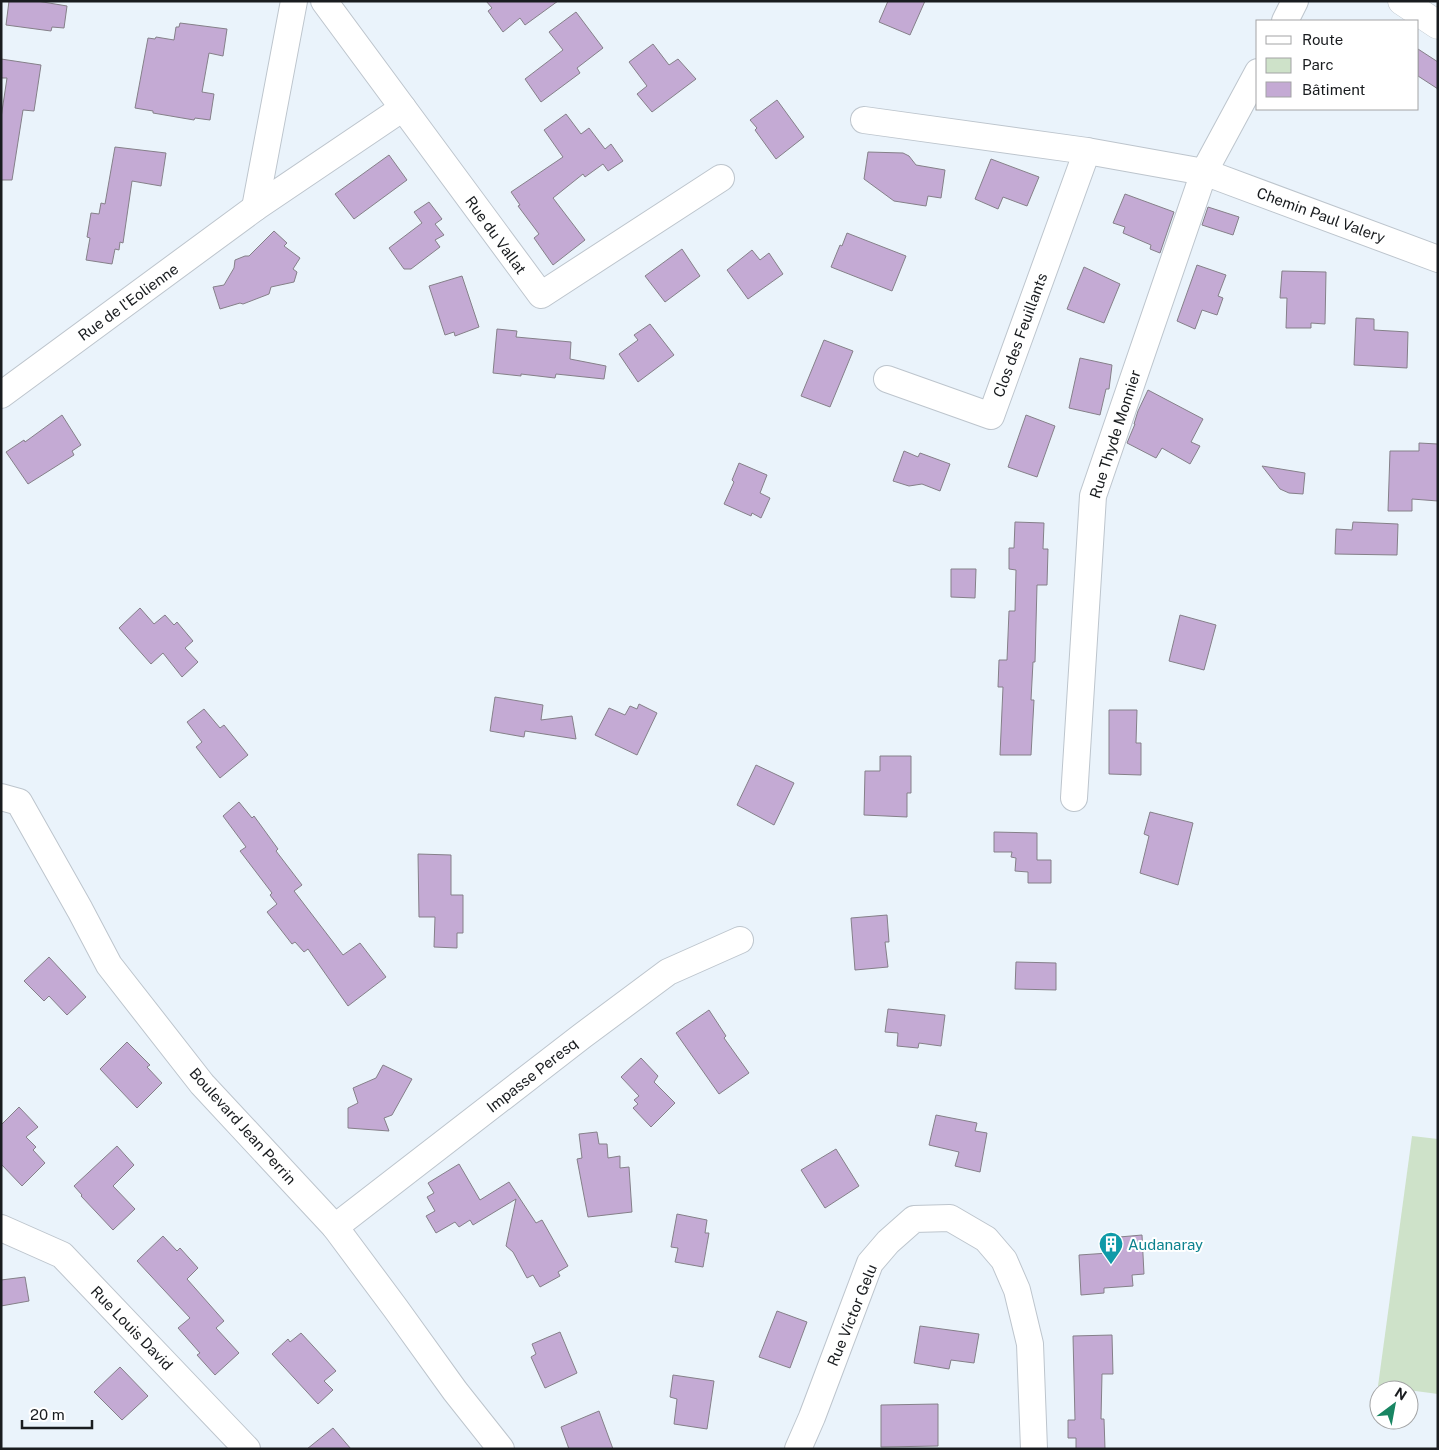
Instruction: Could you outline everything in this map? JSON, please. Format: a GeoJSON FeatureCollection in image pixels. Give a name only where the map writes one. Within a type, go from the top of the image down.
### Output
{"type":"FeatureCollection","features":[{"type":"Feature","properties":{"kind":"main road"},"geometry":{"type":"LineString","coordinates":[[1402,1],[1430,14]]}},
{"type":"Feature","properties":{"kind":"street"},"geometry":{"type":"LineString","coordinates":[[255,208],[294,1]]}},
{"type":"Feature","properties":{"kind":"street","name":"Rue du Vallat"},"geometry":{"type":"LineString","coordinates":[[324,1],[541,295],[721,178]]}},
{"type":"Feature","properties":{"kind":"street"},"geometry":{"type":"LineString","coordinates":[[1286,20],[1295,1]]}},
{"type":"Feature","properties":{"kind":"street"},"geometry":{"type":"LineString","coordinates":[[864,120],[1087,151],[1204,172],[1256,76]]}},
{"type":"Feature","properties":{"kind":"street","name":"Rue de l'Eolienne"},"geometry":{"type":"LineString","coordinates":[[1,395],[255,208],[403,108]]}},
{"type":"Feature","properties":{"kind":"street","name":"Clos des Feuillants"},"geometry":{"type":"LineString","coordinates":[[887,379],[991,416],[1087,151]]}},
{"type":"Feature","properties":{"kind":"street","name":"Chemin Paul Valery"},"geometry":{"type":"LineString","coordinates":[[1204,172],[1438,259]]}},
{"type":"Feature","properties":{"kind":"street","name":"Rue Thyde Monnier"},"geometry":{"type":"LineString","coordinates":[[1074,798],[1092,496],[1204,172]]}},
{"type":"Feature","properties":{"kind":"street","name":"Boulevard Jean Perrin"},"geometry":{"type":"LineString","coordinates":[[1,797],[19,802],[109,965],[155,1026],[202,1084],[335,1227],[455,1391],[501,1449]]}},
{"type":"Feature","properties":{"kind":"street","name":"Impasse Peresq"},"geometry":{"type":"LineString","coordinates":[[335,1227],[668,972],[740,940]]}},
{"type":"Feature","properties":{"kind":"street","name":"Rue Victor Gelu"},"geometry":{"type":"LineString","coordinates":[[798,1449],[812,1417],[870,1263],[888,1242],[914,1219],[950,1218],[986,1239],[1004,1260],[1017,1290],[1030,1344],[1034,1449]]}},
{"type":"Feature","properties":{"kind":"street","name":"Rue Louis David"},"geometry":{"type":"LineString","coordinates":[[1,1228],[62,1255],[247,1449]]}},
{"type":"Feature","properties":{"kind":"green space"},"geometry":{"type":"Polygon","coordinates":[[[1412,1136],[1438,1139],[1438,1394],[1419,1391],[1419,1380],[1379,1380],[1412,1136]]]}},
{"type":"Feature","properties":{"kind":"building"},"geometry":{"type":"Polygon","coordinates":[[[9,1],[37,1],[67,6],[64,28],[52,27],[51,31],[6,25],[9,1]]]}},
{"type":"Feature","properties":{"kind":"building"},"geometry":{"type":"Polygon","coordinates":[[[486,1],[558,1],[525,25],[520,18],[503,32],[488,11],[492,8],[486,1]]]}},
{"type":"Feature","properties":{"kind":"building"},"geometry":{"type":"Polygon","coordinates":[[[888,1],[925,1],[910,35],[879,22],[888,1]]]}},
{"type":"Feature","properties":{"kind":"building"},"geometry":{"type":"Polygon","coordinates":[[[576,12],[603,48],[577,68],[580,73],[541,102],[525,79],[563,50],[549,32],[576,12]]]}},
{"type":"Feature","properties":{"kind":"building"},"geometry":{"type":"Polygon","coordinates":[[[180,23],[227,29],[223,56],[209,53],[202,92],[214,94],[210,120],[195,118],[194,120],[135,108],[148,38],[155,39],[156,37],[174,40],[176,27],[179,27],[180,23]]]}},
{"type":"Feature","properties":{"kind":"building"},"geometry":{"type":"Polygon","coordinates":[[[653,44],[669,65],[678,59],[696,79],[652,112],[637,94],[647,86],[629,62],[653,44]]]}},
{"type":"Feature","properties":{"kind":"building"},"geometry":{"type":"Polygon","coordinates":[[[1419,50],[1438,62],[1438,89],[1419,77],[1419,50]]]}},
{"type":"Feature","properties":{"kind":"building"},"geometry":{"type":"Polygon","coordinates":[[[1,59],[41,65],[34,111],[23,110],[12,180],[1,180],[1,118],[7,78],[1,78],[1,59]]]}},
{"type":"Feature","properties":{"kind":"building"},"geometry":{"type":"Polygon","coordinates":[[[777,100],[804,137],[776,159],[750,120],[777,100]]]}},
{"type":"Feature","properties":{"kind":"building"},"geometry":{"type":"Polygon","coordinates":[[[566,114],[581,134],[589,128],[605,149],[611,144],[623,161],[608,171],[603,164],[585,177],[583,174],[553,198],[585,240],[553,265],[534,238],[539,234],[518,206],[520,205],[511,192],[563,157],[544,130],[566,114]]]}},
{"type":"Feature","properties":{"kind":"building"},"geometry":{"type":"Polygon","coordinates":[[[115,147],[166,153],[161,186],[132,181],[123,243],[120,242],[119,250],[115,249],[112,264],[86,260],[90,238],[87,237],[91,213],[99,214],[101,203],[105,204],[115,147]]]}},
{"type":"Feature","properties":{"kind":"building"},"geometry":{"type":"Polygon","coordinates":[[[868,152],[903,153],[909,156],[916,165],[945,170],[941,198],[928,196],[926,206],[894,201],[864,179],[868,152]]]}},
{"type":"Feature","properties":{"kind":"building"},"geometry":{"type":"Polygon","coordinates":[[[389,155],[407,180],[354,219],[335,194],[389,155]]]}},
{"type":"Feature","properties":{"kind":"building"},"geometry":{"type":"Polygon","coordinates":[[[991,159],[1039,177],[1027,206],[1003,197],[998,209],[975,199],[991,159]]]}},
{"type":"Feature","properties":{"kind":"building"},"geometry":{"type":"Polygon","coordinates":[[[1125,194],[1174,212],[1160,253],[1150,249],[1151,245],[1123,233],[1125,227],[1113,223],[1125,194]]]}},
{"type":"Feature","properties":{"kind":"building"},"geometry":{"type":"Polygon","coordinates":[[[429,202],[442,219],[435,224],[444,235],[435,240],[440,247],[411,269],[404,269],[389,248],[422,223],[414,212],[429,202]]]}},
{"type":"Feature","properties":{"kind":"building"},"geometry":{"type":"Polygon","coordinates":[[[1208,207],[1239,217],[1233,235],[1202,225],[1208,207]]]}},
{"type":"Feature","properties":{"kind":"building"},"geometry":{"type":"Polygon","coordinates":[[[274,231],[287,243],[284,246],[300,258],[293,269],[297,272],[294,282],[271,287],[269,294],[243,304],[240,303],[220,309],[213,287],[224,285],[234,268],[235,260],[249,256],[274,231]]]}},
{"type":"Feature","properties":{"kind":"building"},"geometry":{"type":"Polygon","coordinates":[[[847,233],[906,256],[892,291],[831,267],[847,233]]]}},
{"type":"Feature","properties":{"kind":"building"},"geometry":{"type":"Polygon","coordinates":[[[682,249],[700,276],[665,302],[645,276],[682,249]]]}},
{"type":"Feature","properties":{"kind":"building"},"geometry":{"type":"Polygon","coordinates":[[[752,250],[760,260],[769,253],[783,274],[748,299],[727,270],[752,250]]]}},
{"type":"Feature","properties":{"kind":"building"},"geometry":{"type":"Polygon","coordinates":[[[1197,265],[1226,275],[1218,296],[1223,298],[1217,315],[1202,310],[1195,329],[1177,321],[1197,265]]]}},
{"type":"Feature","properties":{"kind":"building"},"geometry":{"type":"Polygon","coordinates":[[[1084,267],[1120,284],[1104,323],[1067,309],[1084,267]]]}},
{"type":"Feature","properties":{"kind":"building"},"geometry":{"type":"Polygon","coordinates":[[[1282,271],[1326,272],[1325,324],[1311,323],[1311,328],[1286,328],[1287,298],[1280,298],[1282,271]]]}},
{"type":"Feature","properties":{"kind":"building"},"geometry":{"type":"Polygon","coordinates":[[[462,276],[479,327],[455,336],[454,332],[445,335],[429,286],[462,276]]]}},
{"type":"Feature","properties":{"kind":"building"},"geometry":{"type":"Polygon","coordinates":[[[1356,318],[1374,319],[1374,330],[1408,332],[1407,368],[1354,365],[1356,318]]]}},
{"type":"Feature","properties":{"kind":"building"},"geometry":{"type":"Polygon","coordinates":[[[650,324],[674,355],[638,382],[619,354],[638,340],[634,335],[650,324]]]}},
{"type":"Feature","properties":{"kind":"building"},"geometry":{"type":"Polygon","coordinates":[[[497,329],[517,331],[516,337],[571,342],[570,359],[606,366],[604,379],[556,374],[555,378],[493,373],[497,329]]]}},
{"type":"Feature","properties":{"kind":"building"},"geometry":{"type":"Polygon","coordinates":[[[824,340],[853,351],[830,407],[801,396],[824,340]]]}},
{"type":"Feature","properties":{"kind":"building"},"geometry":{"type":"Polygon","coordinates":[[[1080,358],[1112,365],[1109,389],[1106,389],[1100,415],[1069,408],[1080,358]]]}},
{"type":"Feature","properties":{"kind":"building"},"geometry":{"type":"Polygon","coordinates":[[[1148,390],[1203,419],[1191,442],[1200,446],[1190,464],[1162,448],[1156,458],[1127,443],[1138,411],[1148,390]]]}},
{"type":"Feature","properties":{"kind":"building"},"geometry":{"type":"Polygon","coordinates":[[[62,415],[81,445],[72,451],[74,455],[28,484],[6,452],[24,440],[25,442],[62,415]]]}},
{"type":"Feature","properties":{"kind":"building"},"geometry":{"type":"Polygon","coordinates":[[[1026,415],[1055,426],[1037,477],[1008,467],[1026,415]]]}},
{"type":"Feature","properties":{"kind":"building"},"geometry":{"type":"Polygon","coordinates":[[[1419,443],[1438,444],[1438,501],[1412,499],[1412,511],[1388,511],[1390,451],[1419,451],[1419,443]]]}},
{"type":"Feature","properties":{"kind":"building"},"geometry":{"type":"Polygon","coordinates":[[[904,451],[918,457],[920,453],[950,464],[940,491],[922,484],[909,486],[893,481],[904,451]]]}},
{"type":"Feature","properties":{"kind":"building"},"geometry":{"type":"Polygon","coordinates":[[[739,463],[767,475],[760,493],[770,498],[761,518],[752,513],[751,516],[724,504],[734,482],[732,480],[739,463]]]}},
{"type":"Feature","properties":{"kind":"building"},"geometry":{"type":"Polygon","coordinates":[[[1262,466],[1305,473],[1303,494],[1289,493],[1280,489],[1262,466]]]}},
{"type":"Feature","properties":{"kind":"building"},"geometry":{"type":"Polygon","coordinates":[[[1015,522],[1044,523],[1043,549],[1048,549],[1047,585],[1037,585],[1035,662],[1033,662],[1031,700],[1034,700],[1031,755],[1000,755],[1003,687],[998,687],[999,660],[1007,660],[1009,611],[1015,611],[1016,570],[1009,569],[1009,548],[1014,548],[1015,522]]]}},
{"type":"Feature","properties":{"kind":"building"},"geometry":{"type":"Polygon","coordinates":[[[1353,522],[1398,524],[1397,555],[1335,554],[1336,529],[1352,530],[1353,522]]]}},
{"type":"Feature","properties":{"kind":"building"},"geometry":{"type":"Polygon","coordinates":[[[951,569],[976,569],[975,598],[951,597],[951,569]]]}},
{"type":"Feature","properties":{"kind":"building"},"geometry":{"type":"Polygon","coordinates":[[[140,608],[154,624],[165,615],[174,625],[177,622],[193,641],[185,648],[198,662],[182,677],[163,653],[151,664],[119,628],[140,608]]]}},
{"type":"Feature","properties":{"kind":"building"},"geometry":{"type":"Polygon","coordinates":[[[1180,615],[1216,625],[1204,670],[1169,661],[1180,615]]]}},
{"type":"Feature","properties":{"kind":"building"},"geometry":{"type":"Polygon","coordinates":[[[495,697],[543,705],[541,720],[572,716],[576,739],[525,731],[524,737],[490,731],[495,697]]]}},
{"type":"Feature","properties":{"kind":"building"},"geometry":{"type":"Polygon","coordinates":[[[639,704],[657,713],[637,755],[595,735],[609,708],[625,715],[630,706],[637,709],[639,704]]]}},
{"type":"Feature","properties":{"kind":"building"},"geometry":{"type":"Polygon","coordinates":[[[204,709],[220,728],[224,725],[248,755],[220,778],[196,747],[202,742],[187,722],[204,709]]]}},
{"type":"Feature","properties":{"kind":"building"},"geometry":{"type":"Polygon","coordinates":[[[1109,710],[1137,710],[1136,743],[1141,743],[1141,775],[1109,774],[1109,710]]]}},
{"type":"Feature","properties":{"kind":"building"},"geometry":{"type":"Polygon","coordinates":[[[880,756],[911,756],[911,793],[907,793],[907,817],[864,815],[865,771],[880,771],[880,756]]]}},
{"type":"Feature","properties":{"kind":"building"},"geometry":{"type":"Polygon","coordinates":[[[756,765],[794,783],[774,825],[737,805],[756,765]]]}},
{"type":"Feature","properties":{"kind":"building"},"geometry":{"type":"Polygon","coordinates":[[[239,802],[252,818],[254,816],[278,849],[276,851],[302,885],[294,891],[343,955],[360,943],[386,977],[348,1006],[308,949],[304,952],[295,942],[292,944],[267,912],[277,904],[270,895],[272,893],[240,851],[246,847],[223,816],[239,802]]]}},
{"type":"Feature","properties":{"kind":"building"},"geometry":{"type":"Polygon","coordinates":[[[1150,812],[1193,823],[1178,885],[1140,873],[1149,836],[1144,834],[1150,812]]]}},
{"type":"Feature","properties":{"kind":"building"},"geometry":{"type":"Polygon","coordinates":[[[994,832],[1037,833],[1037,860],[1051,860],[1051,883],[1028,883],[1028,872],[1015,871],[1016,858],[1011,857],[1012,852],[994,852],[994,832]]]}},
{"type":"Feature","properties":{"kind":"building"},"geometry":{"type":"Polygon","coordinates":[[[418,854],[451,855],[451,895],[463,895],[463,933],[457,933],[457,948],[434,947],[435,917],[419,917],[418,854]]]}},
{"type":"Feature","properties":{"kind":"building"},"geometry":{"type":"Polygon","coordinates":[[[887,915],[889,942],[885,942],[888,967],[855,970],[851,918],[887,915]]]}},
{"type":"Feature","properties":{"kind":"building"},"geometry":{"type":"Polygon","coordinates":[[[49,957],[86,997],[67,1015],[49,996],[44,1001],[24,981],[49,957]]]}},
{"type":"Feature","properties":{"kind":"building"},"geometry":{"type":"Polygon","coordinates":[[[1016,962],[1056,963],[1056,990],[1015,989],[1016,962]]]}},
{"type":"Feature","properties":{"kind":"building"},"geometry":{"type":"Polygon","coordinates":[[[888,1009],[945,1015],[941,1046],[919,1043],[918,1048],[897,1046],[898,1033],[885,1032],[888,1009]]]}},
{"type":"Feature","properties":{"kind":"building"},"geometry":{"type":"Polygon","coordinates":[[[709,1010],[726,1036],[724,1038],[749,1073],[719,1094],[676,1033],[709,1010]]]}},
{"type":"Feature","properties":{"kind":"building"},"geometry":{"type":"Polygon","coordinates":[[[127,1042],[150,1065],[147,1067],[162,1083],[137,1108],[100,1069],[127,1042]]]}},
{"type":"Feature","properties":{"kind":"building"},"geometry":{"type":"Polygon","coordinates":[[[641,1058],[658,1076],[654,1082],[675,1103],[651,1127],[633,1108],[638,1104],[634,1100],[639,1096],[621,1077],[641,1058]]]}},
{"type":"Feature","properties":{"kind":"building"},"geometry":{"type":"Polygon","coordinates":[[[383,1065],[412,1079],[392,1115],[384,1118],[389,1131],[348,1128],[348,1108],[358,1103],[353,1088],[376,1078],[383,1065]]]}},
{"type":"Feature","properties":{"kind":"building"},"geometry":{"type":"Polygon","coordinates":[[[19,1107],[38,1127],[26,1137],[36,1147],[33,1150],[45,1163],[22,1186],[1,1164],[1,1125],[19,1107]]]}},
{"type":"Feature","properties":{"kind":"building"},"geometry":{"type":"Polygon","coordinates":[[[936,1115],[977,1123],[975,1131],[987,1133],[980,1172],[955,1166],[959,1152],[929,1145],[936,1115]]]}},
{"type":"Feature","properties":{"kind":"building"},"geometry":{"type":"Polygon","coordinates":[[[597,1132],[599,1144],[607,1144],[608,1158],[620,1156],[620,1168],[629,1167],[632,1212],[588,1217],[577,1159],[582,1158],[579,1134],[597,1132]]]}},
{"type":"Feature","properties":{"kind":"building"},"geometry":{"type":"Polygon","coordinates":[[[117,1146],[134,1165],[113,1186],[135,1209],[113,1230],[74,1186],[117,1146]]]}},
{"type":"Feature","properties":{"kind":"building"},"geometry":{"type":"Polygon","coordinates":[[[836,1149],[859,1186],[825,1208],[801,1170],[836,1149]]]}},
{"type":"Feature","properties":{"kind":"building"},"geometry":{"type":"Polygon","coordinates":[[[459,1164],[480,1200],[509,1182],[536,1223],[542,1220],[568,1266],[558,1272],[560,1276],[540,1287],[533,1275],[527,1278],[513,1252],[506,1246],[516,1199],[473,1225],[470,1220],[459,1227],[455,1222],[436,1233],[426,1216],[435,1211],[427,1197],[434,1193],[428,1183],[459,1164]]]}},
{"type":"Feature","properties":{"kind":"building"},"geometry":{"type":"Polygon","coordinates":[[[677,1214],[707,1220],[705,1233],[709,1233],[703,1267],[675,1262],[678,1248],[671,1247],[677,1214]]]}},
{"type":"Feature","properties":{"kind":"building","name":"Audanaray"},"geometry":{"type":"Polygon","coordinates":[[[1142,1235],[1144,1274],[1132,1275],[1133,1286],[1104,1288],[1104,1293],[1081,1295],[1079,1255],[1109,1253],[1108,1238],[1142,1235]]]}},
{"type":"Feature","properties":{"kind":"building"},"geometry":{"type":"Polygon","coordinates":[[[163,1236],[177,1251],[180,1248],[198,1268],[187,1279],[224,1321],[216,1328],[239,1353],[215,1375],[197,1355],[200,1353],[178,1328],[190,1318],[137,1261],[163,1236]]]}},
{"type":"Feature","properties":{"kind":"building"},"geometry":{"type":"Polygon","coordinates":[[[25,1277],[29,1301],[1,1306],[1,1280],[25,1277]]]}},
{"type":"Feature","properties":{"kind":"building"},"geometry":{"type":"Polygon","coordinates":[[[777,1311],[807,1322],[790,1368],[759,1357],[777,1311]]]}},
{"type":"Feature","properties":{"kind":"building"},"geometry":{"type":"Polygon","coordinates":[[[920,1326],[979,1334],[974,1363],[951,1360],[949,1369],[914,1363],[920,1326]]]}},
{"type":"Feature","properties":{"kind":"building"},"geometry":{"type":"Polygon","coordinates":[[[560,1332],[577,1373],[545,1388],[531,1357],[536,1354],[532,1344],[560,1332]]]}},
{"type":"Feature","properties":{"kind":"building"},"geometry":{"type":"Polygon","coordinates":[[[301,1333],[336,1371],[324,1381],[333,1390],[318,1404],[272,1354],[288,1339],[290,1342],[301,1333]]]}},
{"type":"Feature","properties":{"kind":"building"},"geometry":{"type":"Polygon","coordinates":[[[1112,1335],[1113,1374],[1102,1374],[1101,1419],[1104,1419],[1105,1449],[1076,1449],[1076,1438],[1068,1438],[1068,1420],[1075,1420],[1073,1336],[1112,1335]]]}},
{"type":"Feature","properties":{"kind":"building"},"geometry":{"type":"Polygon","coordinates":[[[120,1367],[148,1396],[122,1420],[94,1392],[120,1367]]]}},
{"type":"Feature","properties":{"kind":"building"},"geometry":{"type":"Polygon","coordinates":[[[673,1375],[714,1381],[707,1429],[674,1424],[677,1399],[670,1397],[673,1375]]]}},
{"type":"Feature","properties":{"kind":"building"},"geometry":{"type":"Polygon","coordinates":[[[938,1404],[938,1446],[881,1447],[881,1405],[938,1404]]]}},
{"type":"Feature","properties":{"kind":"building"},"geometry":{"type":"Polygon","coordinates":[[[599,1411],[613,1449],[569,1449],[561,1427],[599,1411]]]}},
{"type":"Feature","properties":{"kind":"building"},"geometry":{"type":"Polygon","coordinates":[[[333,1428],[351,1449],[307,1449],[333,1428]]]}},
{"type":"Feature","properties":{"kind":"place","name":"Audanaray"},"geometry":{"type":"Point","coordinates":[1111,1265]}}]}
